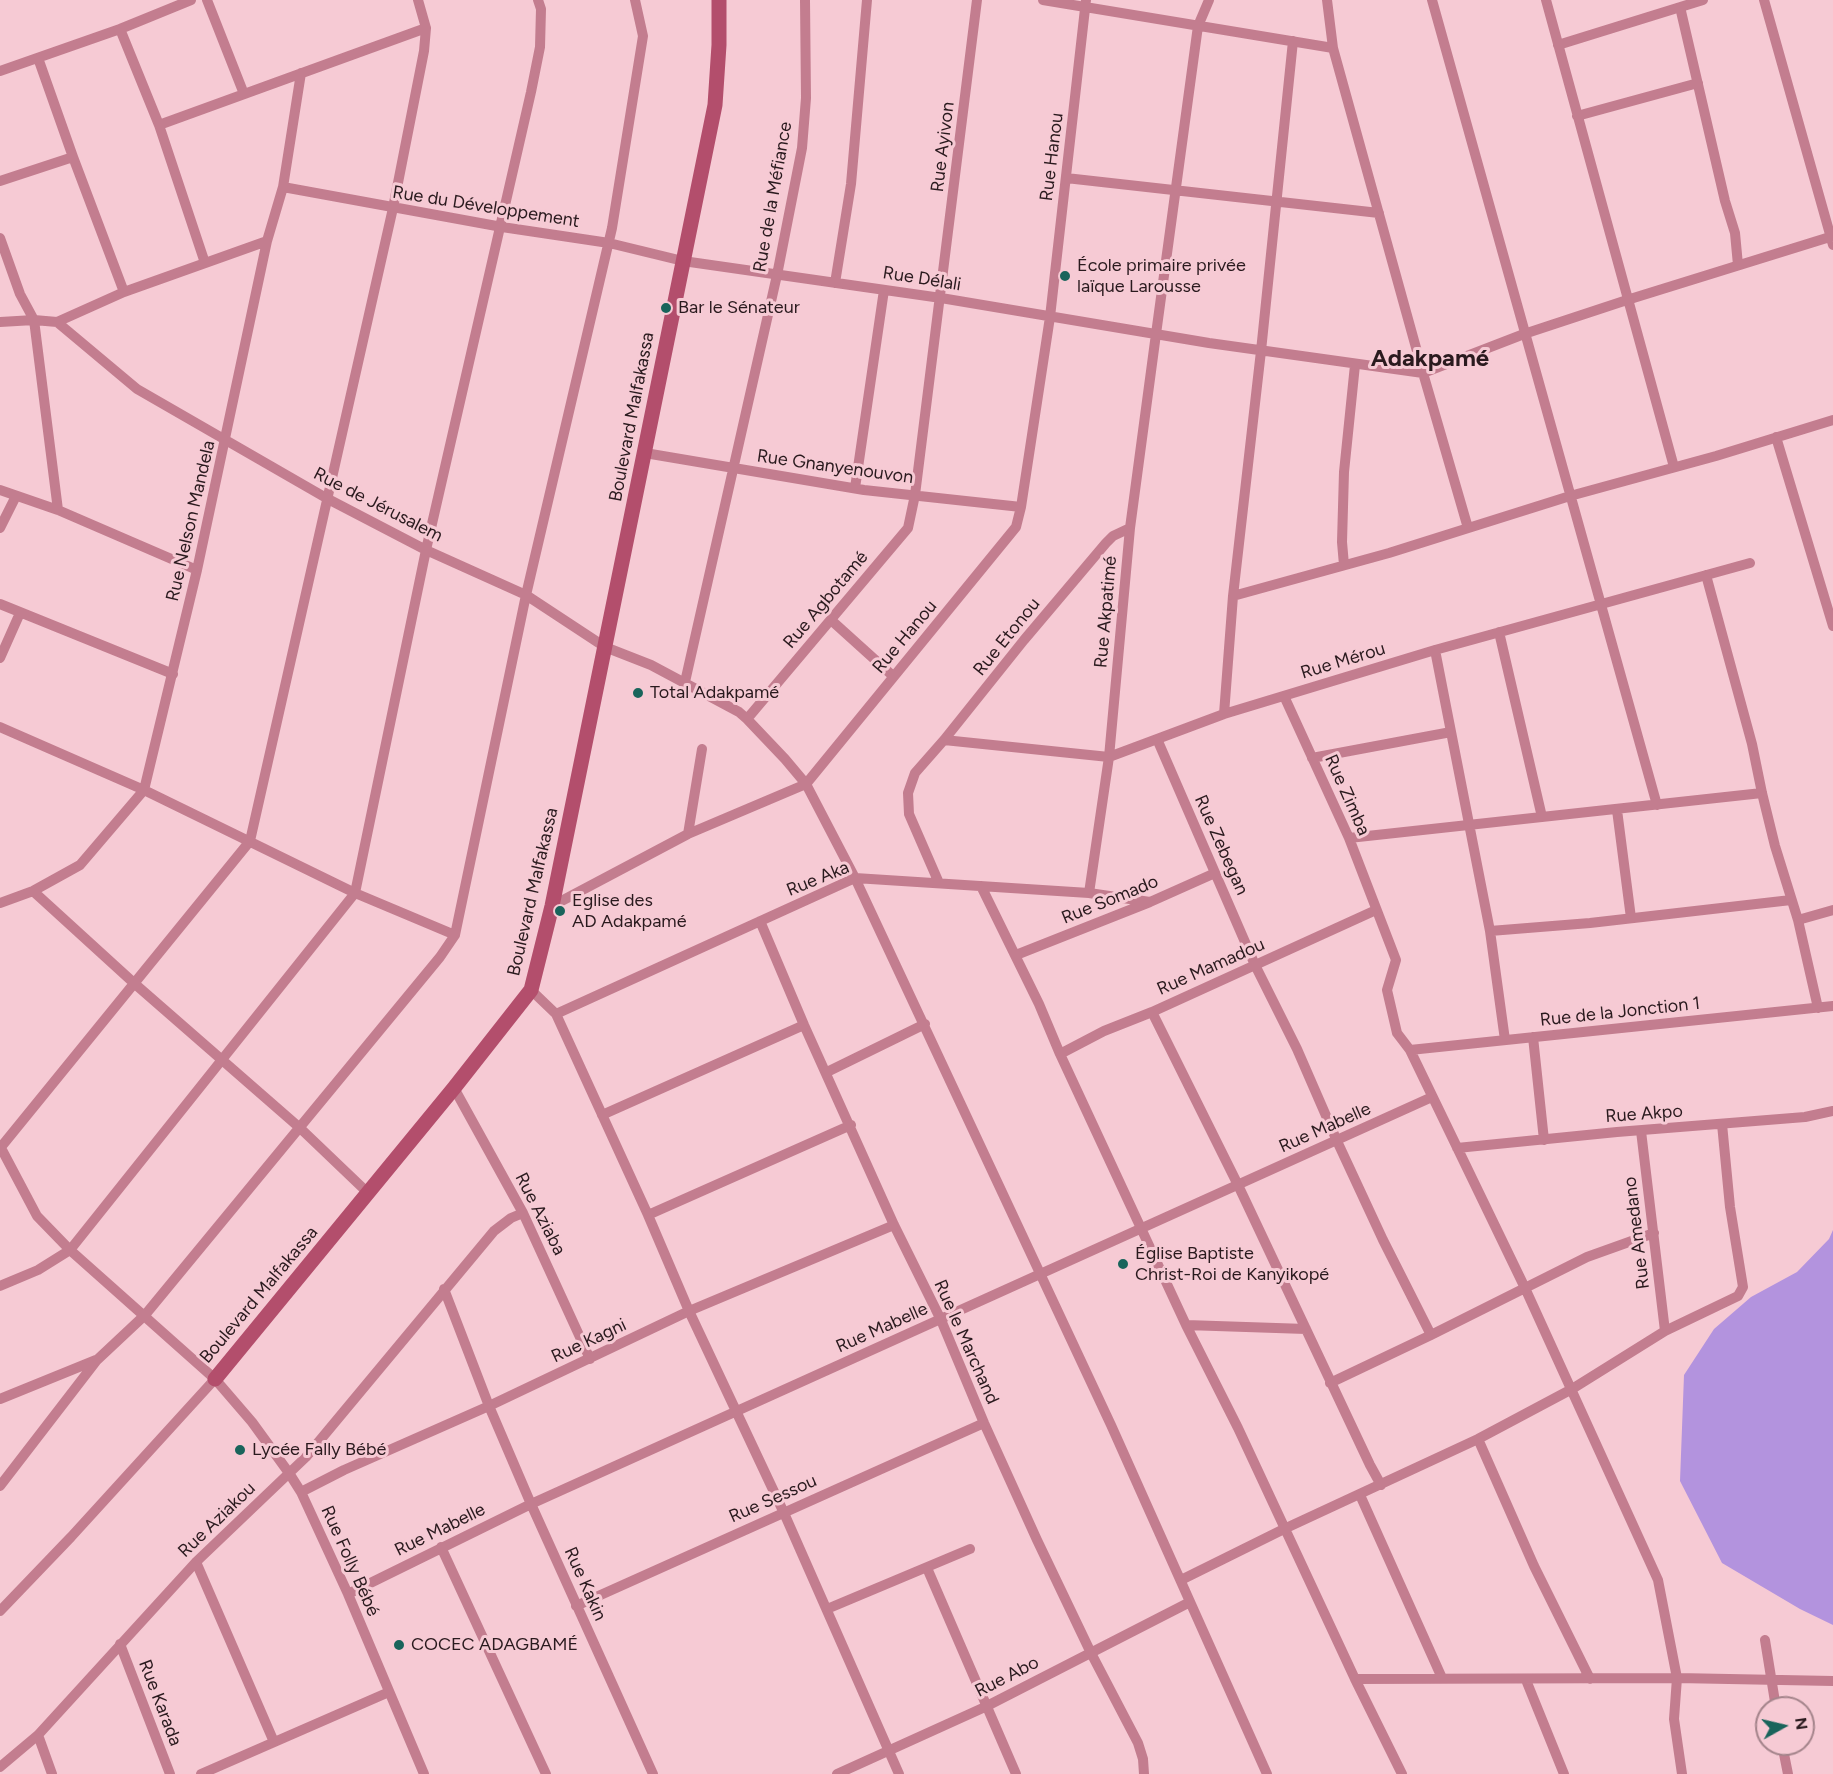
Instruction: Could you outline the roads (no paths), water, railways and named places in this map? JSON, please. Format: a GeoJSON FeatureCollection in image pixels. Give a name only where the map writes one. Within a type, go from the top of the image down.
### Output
{"type":"FeatureCollection","features":[{"type":"Feature","properties":{"kind":"street"},"geometry":{"type":"LineString","coordinates":[[0,71],[120,29],[191,0]]}},
{"type":"Feature","properties":{"kind":"street"},"geometry":{"type":"LineString","coordinates":[[207,0],[244,94]]}},
{"type":"Feature","properties":{"kind":"street"},"geometry":{"type":"LineString","coordinates":[[0,1147],[250,841],[393,208],[424,51],[426,28],[418,0]]}},
{"type":"Feature","properties":{"kind":"street"},"geometry":{"type":"LineString","coordinates":[[0,1286],[38,1270],[70,1250],[355,893],[426,550],[540,47],[541,9],[538,0]]}},
{"type":"Feature","properties":{"kind":"street"},"geometry":{"type":"LineString","coordinates":[[0,1486],[97,1360],[145,1315],[441,957],[455,935],[526,595],[609,243],[643,36],[635,0]]}},
{"type":"Feature","properties":{"kind":"street","name":"Boulevard Malfakassa"},"geometry":{"type":"LineString","coordinates":[[0,1611],[215,1379],[368,1194],[531,990],[552,906],[715,105],[719,45],[718,0]]}},
{"type":"Feature","properties":{"kind":"street","name":"Rue de la Méfiance"},"geometry":{"type":"LineString","coordinates":[[685,682],[777,275],[802,148],[806,98],[806,0]]}},
{"type":"Feature","properties":{"kind":"street"},"geometry":{"type":"LineString","coordinates":[[835,283],[852,184],[867,0]]}},
{"type":"Feature","properties":{"kind":"street","name":"Rue Ayivon"},"geometry":{"type":"LineString","coordinates":[[915,495],[977,0]]}},
{"type":"Feature","properties":{"kind":"street"},"geometry":{"type":"LineString","coordinates":[[1043,0],[1086,4],[1198,26],[1333,48]]}},
{"type":"Feature","properties":{"kind":"street","name":"Rue Akpatimé"},"geometry":{"type":"LineString","coordinates":[[1089,894],[1109,757],[1130,528],[1155,334],[1198,26],[1209,0]]}},
{"type":"Feature","properties":{"kind":"street"},"geometry":{"type":"LineString","coordinates":[[1327,0],[1333,48],[1468,528]]}},
{"type":"Feature","properties":{"kind":"street"},"geometry":{"type":"LineString","coordinates":[[1432,0],[1657,805]]}},
{"type":"Feature","properties":{"kind":"street"},"geometry":{"type":"LineString","coordinates":[[1546,0],[1674,467]]}},
{"type":"Feature","properties":{"kind":"street"},"geometry":{"type":"LineString","coordinates":[[1558,45],[1702,0]]}},
{"type":"Feature","properties":{"kind":"street"},"geometry":{"type":"LineString","coordinates":[[1423,373],[1524,334],[1627,300],[1738,264],[1832,239],[1764,0]]}},
{"type":"Feature","properties":{"kind":"street","name":"Rue Hanou"},"geometry":{"type":"LineString","coordinates":[[806,784],[1014,531],[1021,507],[1050,317],[1086,4]]}},
{"type":"Feature","properties":{"kind":"street"},"geometry":{"type":"LineString","coordinates":[[1680,7],[1725,201],[1735,233],[1738,264]]}},
{"type":"Feature","properties":{"kind":"street"},"geometry":{"type":"LineString","coordinates":[[159,125],[426,28]]}},
{"type":"Feature","properties":{"kind":"street"},"geometry":{"type":"LineString","coordinates":[[120,29],[159,125],[205,263]]}},
{"type":"Feature","properties":{"kind":"street"},"geometry":{"type":"LineString","coordinates":[[1224,714],[1233,597],[1262,351],[1293,41]]}},
{"type":"Feature","properties":{"kind":"street"},"geometry":{"type":"LineString","coordinates":[[38,58],[124,292]]}},
{"type":"Feature","properties":{"kind":"street","name":"Rue Nelson Mandela"},"geometry":{"type":"LineString","coordinates":[[0,903],[33,891],[80,865],[144,790],[226,441],[267,241],[283,187],[301,73]]}},
{"type":"Feature","properties":{"kind":"street"},"geometry":{"type":"LineString","coordinates":[[1577,116],[1698,83]]}},
{"type":"Feature","properties":{"kind":"street"},"geometry":{"type":"LineString","coordinates":[[0,181],[73,158]]}},
{"type":"Feature","properties":{"kind":"street"},"geometry":{"type":"LineString","coordinates":[[1066,178],[1379,213]]}},
{"type":"Feature","properties":{"kind":"street","name":"Rue du Développement"},"geometry":{"type":"LineString","coordinates":[[283,187],[501,227],[609,243],[683,261]]}},
{"type":"Feature","properties":{"kind":"street"},"geometry":{"type":"LineString","coordinates":[[0,238],[20,294],[34,320],[58,510]]}},
{"type":"Feature","properties":{"kind":"street"},"geometry":{"type":"LineString","coordinates":[[0,322],[34,320],[57,322],[124,292],[267,241]]}},
{"type":"Feature","properties":{"kind":"street","name":"Rue Délali"},"geometry":{"type":"LineString","coordinates":[[683,261],[941,298],[1354,365],[1423,373]]}},
{"type":"Feature","properties":{"kind":"street"},"geometry":{"type":"LineString","coordinates":[[855,488],[884,290]]}},
{"type":"Feature","properties":{"kind":"street","name":"Rue de Jérusalem"},"geometry":{"type":"LineString","coordinates":[[57,322],[138,388],[226,441],[328,499],[426,550],[526,595],[605,647],[651,665],[685,682],[747,719],[773,744],[806,784],[855,878],[925,1024],[1181,1580],[1267,1774]]}},
{"type":"Feature","properties":{"kind":"street"},"geometry":{"type":"LineString","coordinates":[[1344,566],[1342,542],[1344,472],[1354,365]]}},
{"type":"Feature","properties":{"kind":"street"},"geometry":{"type":"LineString","coordinates":[[1233,597],[1833,420]]}},
{"type":"Feature","properties":{"kind":"street"},"geometry":{"type":"LineString","coordinates":[[1776,437],[1833,626]]}},
{"type":"Feature","properties":{"kind":"street","name":"Rue Gnanyenouvon"},"geometry":{"type":"LineString","coordinates":[[645,453],[855,488],[1021,507]]}},
{"type":"Feature","properties":{"kind":"street"},"geometry":{"type":"LineString","coordinates":[[0,490],[58,510],[197,570]]}},
{"type":"Feature","properties":{"kind":"street","name":"Rue Agbotamé"},"geometry":{"type":"LineString","coordinates":[[747,719],[908,528],[915,495]]}},
{"type":"Feature","properties":{"kind":"street"},"geometry":{"type":"LineString","coordinates":[[0,528],[15,496]]}},
{"type":"Feature","properties":{"kind":"street","name":"Rue Etonou"},"geometry":{"type":"LineString","coordinates":[[939,884],[909,814],[908,793],[915,773],[1106,543],[1119,532],[1130,528]]}},
{"type":"Feature","properties":{"kind":"street","name":"Rue Mérou"},"geometry":{"type":"LineString","coordinates":[[944,740],[1109,757],[1224,714],[1435,650],[1750,563]]}},
{"type":"Feature","properties":{"kind":"street"},"geometry":{"type":"LineString","coordinates":[[1706,575],[1752,744],[1762,793],[1798,920],[1818,1008]]}},
{"type":"Feature","properties":{"kind":"street"},"geometry":{"type":"LineString","coordinates":[[0,604],[173,674]]}},
{"type":"Feature","properties":{"kind":"street"},"geometry":{"type":"LineString","coordinates":[[0,658],[20,613]]}},
{"type":"Feature","properties":{"kind":"street"},"geometry":{"type":"LineString","coordinates":[[831,620],[893,676]]}},
{"type":"Feature","properties":{"kind":"street"},"geometry":{"type":"LineString","coordinates":[[1500,632],[1542,817]]}},
{"type":"Feature","properties":{"kind":"street"},"geometry":{"type":"LineString","coordinates":[[1435,650],[1490,931],[1505,1040]]}},
{"type":"Feature","properties":{"kind":"street","name":"Rue Zimba"},"geometry":{"type":"LineString","coordinates":[[1284,696],[1349,838],[1396,960],[1386,990],[1398,1033],[1410,1050],[1525,1288],[1658,1580],[1677,1678],[1674,1719],[1682,1774]]}},
{"type":"Feature","properties":{"kind":"street"},"geometry":{"type":"LineString","coordinates":[[0,727],[144,790],[355,893],[455,935]]}},
{"type":"Feature","properties":{"kind":"street"},"geometry":{"type":"LineString","coordinates":[[1312,758],[1451,732]]}},
{"type":"Feature","properties":{"kind":"street","name":"Rue Zebegan"},"geometry":{"type":"LineString","coordinates":[[1157,739],[1255,965],[1297,1049],[1337,1141],[1431,1335]]}},
{"type":"Feature","properties":{"kind":"street"},"geometry":{"type":"LineString","coordinates":[[688,834],[702,748]]}},
{"type":"Feature","properties":{"kind":"street"},"geometry":{"type":"LineString","coordinates":[[552,906],[688,834],[806,784]]}},
{"type":"Feature","properties":{"kind":"street"},"geometry":{"type":"LineString","coordinates":[[1349,838],[1762,793]]}},
{"type":"Feature","properties":{"kind":"street"},"geometry":{"type":"LineString","coordinates":[[1617,810],[1630,918]]}},
{"type":"Feature","properties":{"kind":"street","name":"Rue Somado"},"geometry":{"type":"LineString","coordinates":[[1016,955],[1150,902],[1215,873]]}},
{"type":"Feature","properties":{"kind":"street","name":"Rue Aka"},"geometry":{"type":"LineString","coordinates":[[556,1014],[855,878],[1089,894],[1150,902]]}},
{"type":"Feature","properties":{"kind":"street"},"geometry":{"type":"LineString","coordinates":[[981,886],[1039,1004],[1186,1325],[1402,1774]]}},
{"type":"Feature","properties":{"kind":"street"},"geometry":{"type":"LineString","coordinates":[[33,891],[135,984],[300,1128],[368,1194]]}},
{"type":"Feature","properties":{"kind":"street"},"geometry":{"type":"LineString","coordinates":[[1490,931],[1590,923],[1791,900]]}},
{"type":"Feature","properties":{"kind":"street","name":"Rue Mamadou"},"geometry":{"type":"LineString","coordinates":[[1060,1054],[1104,1031],[1152,1012],[1376,910]]}},
{"type":"Feature","properties":{"kind":"street"},"geometry":{"type":"LineString","coordinates":[[1798,920],[1833,910]]}},
{"type":"Feature","properties":{"kind":"street","name":"Rue le Marchand"},"geometry":{"type":"LineString","coordinates":[[760,921],[894,1225],[941,1320],[984,1423],[1091,1653],[1138,1743],[1143,1759],[1144,1774]]}},
{"type":"Feature","properties":{"kind":"street"},"geometry":{"type":"LineString","coordinates":[[531,990],[556,1014],[648,1215],[689,1311],[784,1513],[899,1774]]}},
{"type":"Feature","properties":{"kind":"street","name":"Rue de la Jonction 1"},"geometry":{"type":"LineString","coordinates":[[1410,1050],[1833,1006]]}},
{"type":"Feature","properties":{"kind":"street"},"geometry":{"type":"LineString","coordinates":[[1152,1012],[1238,1185],[1330,1383],[1381,1485]]}},
{"type":"Feature","properties":{"kind":"street"},"geometry":{"type":"LineString","coordinates":[[827,1072],[925,1024]]}},
{"type":"Feature","properties":{"kind":"street"},"geometry":{"type":"LineString","coordinates":[[602,1115],[804,1025]]}},
{"type":"Feature","properties":{"kind":"street"},"geometry":{"type":"LineString","coordinates":[[1533,1037],[1544,1140]]}},
{"type":"Feature","properties":{"kind":"street","name":"Rue Aziaba"},"geometry":{"type":"LineString","coordinates":[[454,1088],[523,1213],[590,1359]]}},
{"type":"Feature","properties":{"kind":"street","name":"Rue Mabelle"},"geometry":{"type":"LineString","coordinates":[[348,1594],[531,1504],[1432,1097]]}},
{"type":"Feature","properties":{"kind":"street","name":"Rue Akpo"},"geometry":{"type":"LineString","coordinates":[[1457,1148],[1805,1117],[1833,1112]]}},
{"type":"Feature","properties":{"kind":"street"},"geometry":{"type":"LineString","coordinates":[[1181,1580],[1284,1529],[1478,1439],[1572,1389],[1665,1331],[1738,1296],[1743,1287],[1730,1207],[1722,1124]]}},
{"type":"Feature","properties":{"kind":"street"},"geometry":{"type":"LineString","coordinates":[[648,1215],[851,1125]]}},
{"type":"Feature","properties":{"kind":"street","name":"Rue Amedano"},"geometry":{"type":"LineString","coordinates":[[1641,1131],[1665,1331]]}},
{"type":"Feature","properties":{"kind":"street","name":"Rue Folly Bébé"},"geometry":{"type":"LineString","coordinates":[[0,1147],[38,1216],[70,1250],[215,1379],[252,1422],[289,1473],[301,1492],[348,1594],[424,1774]]}},
{"type":"Feature","properties":{"kind":"street","name":"Rue Aziakou"},"geometry":{"type":"LineString","coordinates":[[0,1767],[38,1735],[196,1562],[306,1457],[494,1231],[511,1218],[523,1213]]}},
{"type":"Feature","properties":{"kind":"street","name":"Rue Kagni"},"geometry":{"type":"LineString","coordinates":[[301,1492],[689,1311],[894,1225]]}},
{"type":"Feature","properties":{"kind":"street"},"geometry":{"type":"LineString","coordinates":[[1330,1383],[1587,1257],[1654,1233]]}},
{"type":"Feature","properties":{"kind":"street","name":"Rue Kakin"},"geometry":{"type":"LineString","coordinates":[[444,1289],[489,1406],[531,1504],[653,1774]]}},
{"type":"Feature","properties":{"kind":"street"},"geometry":{"type":"LineString","coordinates":[[1186,1325],[1306,1329]]}},
{"type":"Feature","properties":{"kind":"street"},"geometry":{"type":"LineString","coordinates":[[0,1399],[97,1360]]}},
{"type":"Feature","properties":{"kind":"street","name":"Rue Sessou"},"geometry":{"type":"LineString","coordinates":[[576,1606],[984,1423]]}},
{"type":"Feature","properties":{"kind":"street"},"geometry":{"type":"LineString","coordinates":[[1478,1439],[1534,1566],[1590,1679]]}},
{"type":"Feature","properties":{"kind":"street"},"geometry":{"type":"LineString","coordinates":[[1360,1495],[1442,1678]]}},
{"type":"Feature","properties":{"kind":"street"},"geometry":{"type":"LineString","coordinates":[[441,1547],[546,1774]]}},
{"type":"Feature","properties":{"kind":"street"},"geometry":{"type":"LineString","coordinates":[[827,1609],[970,1549]]}},
{"type":"Feature","properties":{"kind":"street"},"geometry":{"type":"LineString","coordinates":[[196,1562],[274,1742]]}},
{"type":"Feature","properties":{"kind":"street"},"geometry":{"type":"LineString","coordinates":[[927,1568],[985,1707],[1016,1774]]}},
{"type":"Feature","properties":{"kind":"street","name":"Rue Abo"},"geometry":{"type":"LineString","coordinates":[[837,1774],[985,1707],[1190,1602]]}},
{"type":"Feature","properties":{"kind":"street"},"geometry":{"type":"LineString","coordinates":[[1766,1640],[1774,1696]]}},
{"type":"Feature","properties":{"kind":"street","name":"Rue Karada"},"geometry":{"type":"LineString","coordinates":[[120,1644],[170,1774]]}},
{"type":"Feature","properties":{"kind":"street"},"geometry":{"type":"LineString","coordinates":[[1355,1679],[1677,1678],[1833,1681]]}},
{"type":"Feature","properties":{"kind":"street"},"geometry":{"type":"LineString","coordinates":[[1526,1680],[1564,1774]]}},
{"type":"Feature","properties":{"kind":"street"},"geometry":{"type":"LineString","coordinates":[[201,1774],[388,1692]]}},
{"type":"Feature","properties":{"kind":"street"},"geometry":{"type":"LineString","coordinates":[[38,1735],[52,1774]]}},
{"type":"Feature","properties":{"kind":"street"},"geometry":{"type":"LineString","coordinates":[[1784,1756],[1788,1774]]}},
{"type":"Feature","properties":{"kind":"place","name":"École primaire privée laïque Larousse"},"geometry":{"type":"Point","coordinates":[1065,276]}},
{"type":"Feature","properties":{"kind":"place","name":"Bar le Sénateur"},"geometry":{"type":"Point","coordinates":[666,308]}},
{"type":"Feature","properties":{"kind":"place","name":"Total Adakpamé"},"geometry":{"type":"Point","coordinates":[638,693]}},
{"type":"Feature","properties":{"kind":"place","name":"Eglise des AD Adakpamé"},"geometry":{"type":"Point","coordinates":[560,911]}},
{"type":"Feature","properties":{"kind":"place","name":"Église Baptiste Christ-Roi de Kanyikopé"},"geometry":{"type":"Point","coordinates":[1123,1264]}},
{"type":"Feature","properties":{"kind":"place","name":"Lycée Fally Bébé"},"geometry":{"type":"Point","coordinates":[240,1450]}},
{"type":"Feature","properties":{"kind":"place","name":"COCEC ADAGBAMÉ"},"geometry":{"type":"Point","coordinates":[399,1645]}},
{"type":"Feature","properties":{"kind":"district","name":"Adakpamé"},"geometry":{"type":"Point","coordinates":[1430,359]}}]}
